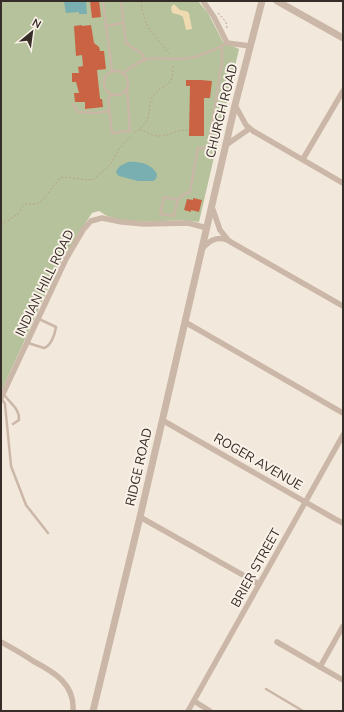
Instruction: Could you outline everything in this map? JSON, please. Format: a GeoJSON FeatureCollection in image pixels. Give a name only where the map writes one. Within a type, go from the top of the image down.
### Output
{"type":"FeatureCollection","features":[{"type":"Feature","properties":{"kind":"street"},"geometry":{"type":"LineString","coordinates":[[202,1],[214,17],[224,44],[250,46]]}},
{"type":"Feature","properties":{"kind":"street","name":"CHURCH ROAD"},"geometry":{"type":"LineString","coordinates":[[207,228],[235,105],[262,1]]}},
{"type":"Feature","properties":{"kind":"street"},"geometry":{"type":"LineString","coordinates":[[277,1],[343,38]]}},
{"type":"Feature","properties":{"kind":"street"},"geometry":{"type":"LineString","coordinates":[[303,159],[343,91]]}},
{"type":"Feature","properties":{"kind":"street"},"geometry":{"type":"LineString","coordinates":[[235,105],[242,120],[249,128],[343,183]]}},
{"type":"Feature","properties":{"kind":"street"},"geometry":{"type":"LineString","coordinates":[[226,145],[249,128]]}},
{"type":"Feature","properties":{"kind":"street"},"geometry":{"type":"LineString","coordinates":[[212,207],[220,230],[229,240],[343,306]]}},
{"type":"Feature","properties":{"kind":"street","name":"INDIAN HILL ROAD"},"geometry":{"type":"LineString","coordinates":[[2,397],[72,248],[87,224],[91,221],[102,218],[144,224],[180,223],[207,228]]}},
{"type":"Feature","properties":{"kind":"street","name":"RIDGE ROAD"},"geometry":{"type":"LineString","coordinates":[[93,711],[207,228]]}},
{"type":"Feature","properties":{"kind":"street"},"geometry":{"type":"LineString","coordinates":[[202,248],[215,239],[229,240]]}},
{"type":"Feature","properties":{"kind":"street"},"geometry":{"type":"LineString","coordinates":[[185,322],[343,413]]}},
{"type":"Feature","properties":{"kind":"street","name":"ROGER AVENUE"},"geometry":{"type":"LineString","coordinates":[[162,420],[343,523]]}},
{"type":"Feature","properties":{"kind":"street","name":"BRIER STREET"},"geometry":{"type":"LineString","coordinates":[[188,711],[343,435]]}},
{"type":"Feature","properties":{"kind":"street"},"geometry":{"type":"LineString","coordinates":[[140,517],[259,584]]}},
{"type":"Feature","properties":{"kind":"street"},"geometry":{"type":"LineString","coordinates":[[320,667],[343,626]]}},
{"type":"Feature","properties":{"kind":"street"},"geometry":{"type":"LineString","coordinates":[[1,642],[61,678],[70,692],[73,711]]}},
{"type":"Feature","properties":{"kind":"street"},"geometry":{"type":"LineString","coordinates":[[277,642],[343,680]]}},
{"type":"Feature","properties":{"kind":"street"},"geometry":{"type":"LineString","coordinates":[[194,701],[210,711]]}},
{"type":"Feature","properties":{"kind":"lane"},"geometry":{"type":"LineString","coordinates":[[103,1],[105,26],[112,71]]}},
{"type":"Feature","properties":{"kind":"lane"},"geometry":{"type":"LineString","coordinates":[[121,1],[126,43],[142,54],[144,60]]}},
{"type":"Feature","properties":{"kind":"lane"},"geometry":{"type":"LineString","coordinates":[[105,26],[123,23]]}},
{"type":"Feature","properties":{"kind":"lane"},"geometry":{"type":"LineString","coordinates":[[123,73],[144,60],[152,58],[192,58],[224,44]]}},
{"type":"Feature","properties":{"kind":"lane"},"geometry":{"type":"LineString","coordinates":[[174,216],[178,200],[182,194],[190,192],[198,148],[208,148],[224,44]]}},
{"type":"Feature","properties":{"kind":"lane"},"geometry":{"type":"LineString","coordinates":[[111,94],[108,100],[112,133],[130,131],[127,87],[128,79],[120,71],[112,71],[107,74],[104,84],[106,90],[111,94],[115,95],[122,93],[127,87]]}},
{"type":"Feature","properties":{"kind":"lane"},"geometry":{"type":"LineString","coordinates":[[73,104],[78,112],[96,113],[109,111]]}},
{"type":"Feature","properties":{"kind":"lane"},"geometry":{"type":"LineString","coordinates":[[178,200],[164,196],[160,214],[174,216],[180,223]]}},
{"type":"Feature","properties":{"kind":"lane"},"geometry":{"type":"LineString","coordinates":[[166,224],[167,215]]}},
{"type":"Feature","properties":{"kind":"lane"},"geometry":{"type":"LineString","coordinates":[[28,343],[44,348],[49,346],[56,327],[39,319]]}},
{"type":"Feature","properties":{"kind":"lane"},"geometry":{"type":"LineString","coordinates":[[2,397],[7,399],[15,406],[19,415],[19,420],[13,424]]}},
{"type":"Feature","properties":{"kind":"lane"},"geometry":{"type":"LineString","coordinates":[[2,397],[5,404],[11,466],[26,504],[48,533]]}},
{"type":"Feature","properties":{"kind":"lane"},"geometry":{"type":"LineString","coordinates":[[266,689],[303,711]]}},
{"type":"Feature","properties":{"kind":"path"},"geometry":{"type":"LineString","coordinates":[[1,225],[18,214],[22,207],[26,204],[35,204],[42,201],[60,178],[94,179],[110,165],[119,149],[132,134],[140,129],[147,120],[152,97],[156,92],[167,86],[172,77],[174,66],[172,59],[148,29],[142,15],[141,1]]}},
{"type":"Feature","properties":{"kind":"path"},"geometry":{"type":"LineString","coordinates":[[140,129],[155,136],[180,130],[189,131]]}},
{"type":"Feature","properties":{"kind":"green space"},"geometry":{"type":"Polygon","coordinates":[[[1,1],[198,1],[208,13],[223,42],[239,49],[199,222],[177,220],[132,221],[110,217],[99,211],[92,213],[58,267],[1,392],[1,1]]]}},
{"type":"Feature","properties":{"kind":"sand"},"geometry":{"type":"Polygon","coordinates":[[[174,4],[180,10],[189,13],[192,29],[186,30],[183,17],[172,13],[171,7],[174,4]]]}},
{"type":"Feature","properties":{"kind":"water"},"geometry":{"type":"Polygon","coordinates":[[[86,1],[87,14],[79,14],[79,12],[66,13],[64,2],[86,1]]]}},
{"type":"Feature","properties":{"kind":"water"},"geometry":{"type":"Polygon","coordinates":[[[128,162],[141,163],[152,168],[157,174],[156,179],[153,181],[138,181],[119,176],[116,171],[120,166],[128,162]]]}},
{"type":"Feature","properties":{"kind":"building"},"geometry":{"type":"Polygon","coordinates":[[[90,1],[99,1],[101,17],[92,18],[90,1]]]}},
{"type":"Feature","properties":{"kind":"building"},"geometry":{"type":"Polygon","coordinates":[[[91,25],[94,43],[99,47],[100,51],[104,51],[106,69],[97,70],[100,99],[102,99],[103,107],[85,109],[85,102],[75,102],[74,93],[79,93],[76,82],[72,82],[72,73],[79,73],[78,67],[83,66],[82,55],[76,56],[74,26],[91,25]]]}},
{"type":"Feature","properties":{"kind":"building"},"geometry":{"type":"Polygon","coordinates":[[[186,80],[212,81],[210,98],[204,98],[204,136],[189,136],[190,86],[186,86],[186,80]]]}},
{"type":"Feature","properties":{"kind":"building"},"geometry":{"type":"Polygon","coordinates":[[[193,198],[202,200],[199,212],[184,210],[187,199],[193,200],[193,198]]]}}]}
